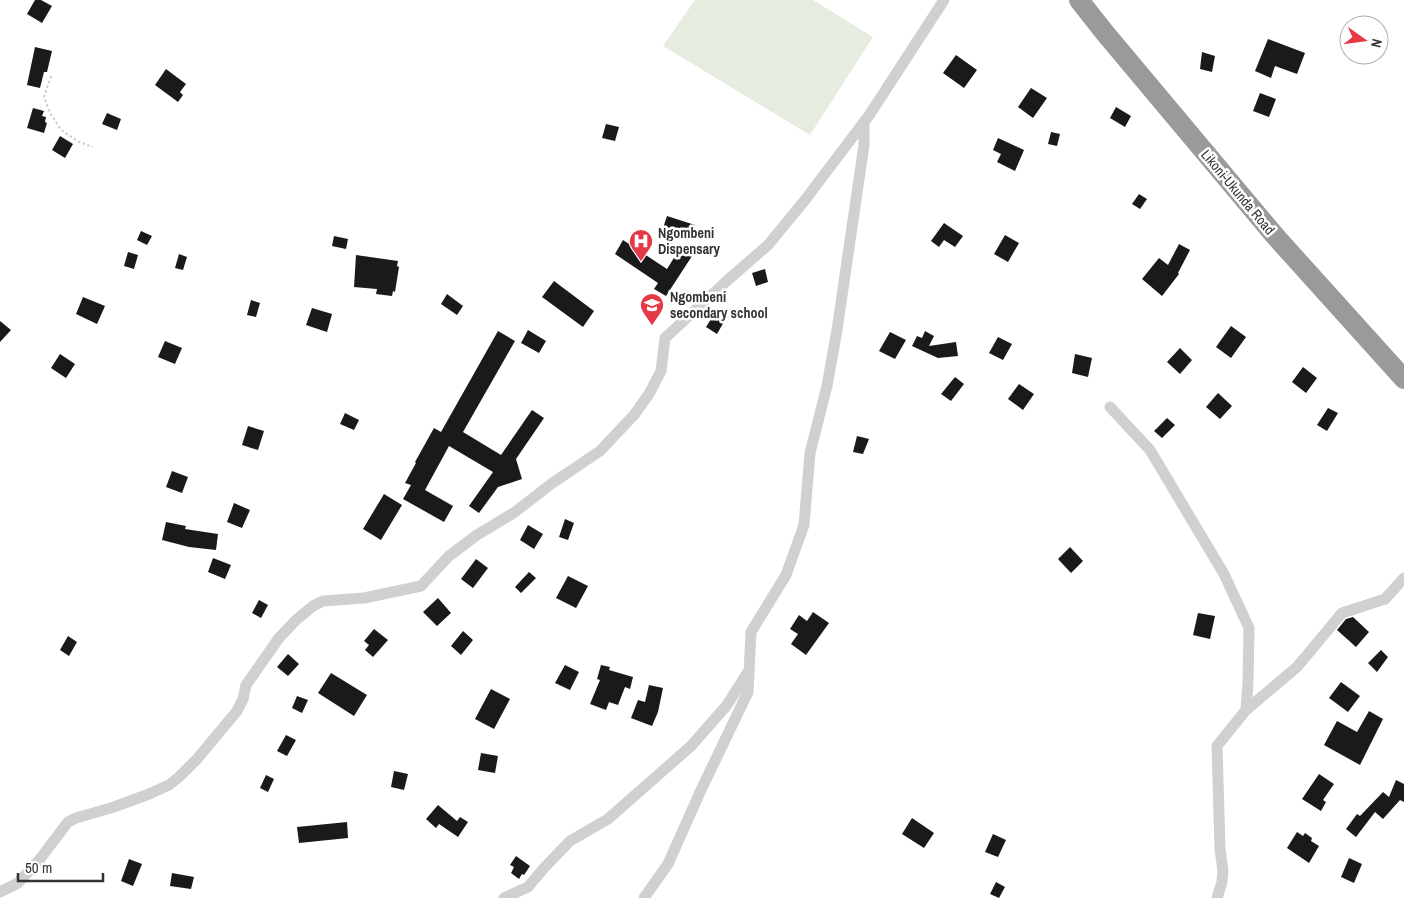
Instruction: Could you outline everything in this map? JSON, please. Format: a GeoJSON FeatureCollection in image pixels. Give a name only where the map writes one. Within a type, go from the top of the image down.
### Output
{"type":"FeatureCollection","features":[{"type":"Feature","properties":{"kind":"highway","name":"Likoni-Ukunda Road"},"geometry":{"type":"LineString","coordinates":[[1079,0],[1276,237],[1404,379]]}},
{"type":"Feature","properties":{"kind":"street"},"geometry":{"type":"LineString","coordinates":[[0,892],[18,883],[40,859],[68,822],[149,794],[169,785],[179,777],[238,711],[246,685],[279,638],[313,606],[323,601],[364,598],[421,586],[449,556],[477,535],[515,512],[551,484],[600,451],[634,415],[649,394],[661,371],[665,338],[768,245],[864,122],[944,0]]}},
{"type":"Feature","properties":{"kind":"street"},"geometry":{"type":"LineString","coordinates":[[644,898],[668,864],[748,692],[751,632],[786,575],[804,525],[810,452],[827,386],[837,330],[864,146],[864,122]]}},
{"type":"Feature","properties":{"kind":"street"},"geometry":{"type":"LineString","coordinates":[[1110,407],[1150,450],[1224,574],[1245,619],[1249,628],[1246,710]]}},
{"type":"Feature","properties":{"kind":"street"},"geometry":{"type":"LineString","coordinates":[[1217,898],[1223,871],[1220,849],[1217,746],[1246,710],[1297,667],[1342,613],[1385,600],[1404,578]]}},
{"type":"Feature","properties":{"kind":"street"},"geometry":{"type":"LineString","coordinates":[[504,898],[528,887],[570,841],[608,819],[691,746],[727,705],[749,670]]}},
{"type":"Feature","properties":{"kind":"path"},"geometry":{"type":"LineString","coordinates":[[51,76],[44,97],[50,113],[61,130],[79,142],[93,148]]}},
{"type":"Feature","properties":{"kind":"shaded area"},"geometry":{"type":"Polygon","coordinates":[[[695,0],[813,0],[873,37],[810,135],[663,46],[695,0]]]}},
{"type":"Feature","properties":{"kind":"building"},"geometry":{"type":"Polygon","coordinates":[[[35,0],[41,0],[52,6],[42,23],[27,14],[35,0]]]}},
{"type":"Feature","properties":{"kind":"building"},"geometry":{"type":"Polygon","coordinates":[[[1268,39],[1305,53],[1297,74],[1275,66],[1271,78],[1255,71],[1268,39]]]}},
{"type":"Feature","properties":{"kind":"building"},"geometry":{"type":"Polygon","coordinates":[[[35,47],[52,51],[47,72],[44,72],[40,88],[27,85],[35,47]]]}},
{"type":"Feature","properties":{"kind":"building"},"geometry":{"type":"Polygon","coordinates":[[[1202,52],[1215,56],[1212,72],[1200,69],[1202,52]]]}},
{"type":"Feature","properties":{"kind":"building"},"geometry":{"type":"Polygon","coordinates":[[[956,55],[977,70],[964,88],[943,73],[956,55]]]}},
{"type":"Feature","properties":{"kind":"building"},"geometry":{"type":"Polygon","coordinates":[[[166,69],[186,84],[180,92],[183,95],[178,102],[155,85],[166,69]]]}},
{"type":"Feature","properties":{"kind":"building"},"geometry":{"type":"Polygon","coordinates":[[[1031,88],[1047,98],[1033,118],[1018,107],[1031,88]]]}},
{"type":"Feature","properties":{"kind":"building"},"geometry":{"type":"Polygon","coordinates":[[[1260,93],[1276,99],[1269,117],[1253,111],[1260,93]]]}},
{"type":"Feature","properties":{"kind":"building"},"geometry":{"type":"Polygon","coordinates":[[[1116,107],[1131,116],[1125,127],[1110,118],[1116,107]]]}},
{"type":"Feature","properties":{"kind":"building"},"geometry":{"type":"Polygon","coordinates":[[[33,108],[44,111],[42,116],[46,117],[45,122],[47,123],[44,133],[27,128],[33,108]]]}},
{"type":"Feature","properties":{"kind":"building"},"geometry":{"type":"Polygon","coordinates":[[[107,113],[121,119],[117,130],[102,124],[107,113]]]}},
{"type":"Feature","properties":{"kind":"building"},"geometry":{"type":"Polygon","coordinates":[[[606,124],[619,127],[615,141],[602,138],[606,124]]]}},
{"type":"Feature","properties":{"kind":"building"},"geometry":{"type":"Polygon","coordinates":[[[1051,132],[1060,134],[1057,146],[1048,144],[1051,132]]]}},
{"type":"Feature","properties":{"kind":"building"},"geometry":{"type":"Polygon","coordinates":[[[60,136],[73,144],[65,158],[52,150],[60,136]]]}},
{"type":"Feature","properties":{"kind":"building"},"geometry":{"type":"Polygon","coordinates":[[[998,138],[1024,150],[1015,171],[997,162],[1001,154],[993,150],[998,138]]]}},
{"type":"Feature","properties":{"kind":"building"},"geometry":{"type":"Polygon","coordinates":[[[1139,194],[1147,199],[1140,209],[1132,204],[1139,194]]]}},
{"type":"Feature","properties":{"kind":"building"},"geometry":{"type":"Polygon","coordinates":[[[667,216],[695,225],[691,237],[663,228],[667,216]]]}},
{"type":"Feature","properties":{"kind":"building"},"geometry":{"type":"Polygon","coordinates":[[[944,223],[963,236],[955,247],[944,240],[939,247],[931,241],[944,223]]]}},
{"type":"Feature","properties":{"kind":"building"},"geometry":{"type":"Polygon","coordinates":[[[141,231],[152,236],[147,245],[137,240],[141,231]]]}},
{"type":"Feature","properties":{"kind":"building"},"geometry":{"type":"Polygon","coordinates":[[[1005,235],[1019,243],[1008,262],[994,254],[1005,235]]]}},
{"type":"Feature","properties":{"kind":"building"},"geometry":{"type":"Polygon","coordinates":[[[334,236],[348,239],[346,249],[332,246],[334,236]]]}},
{"type":"Feature","properties":{"kind":"building","name":"Ngombeni Dispensary"},"geometry":{"type":"Polygon","coordinates":[[[623,240],[667,269],[682,245],[694,253],[666,296],[654,289],[658,283],[615,254],[623,240]]]}},
{"type":"Feature","properties":{"kind":"building"},"geometry":{"type":"Polygon","coordinates":[[[1179,244],[1190,250],[1179,274],[1162,296],[1142,279],[1159,258],[1168,265],[1179,244]]]}},
{"type":"Feature","properties":{"kind":"building"},"geometry":{"type":"Polygon","coordinates":[[[128,252],[138,255],[134,269],[124,266],[128,252]]]}},
{"type":"Feature","properties":{"kind":"building"},"geometry":{"type":"Polygon","coordinates":[[[179,254],[187,257],[183,270],[175,268],[179,254]]]}},
{"type":"Feature","properties":{"kind":"building"},"geometry":{"type":"Polygon","coordinates":[[[356,255],[398,261],[397,266],[399,267],[395,292],[393,291],[392,296],[376,294],[377,289],[354,287],[356,255]]]}},
{"type":"Feature","properties":{"kind":"building"},"geometry":{"type":"Polygon","coordinates":[[[765,269],[768,282],[756,286],[752,273],[765,269]]]}},
{"type":"Feature","properties":{"kind":"building"},"geometry":{"type":"Polygon","coordinates":[[[554,281],[594,311],[583,327],[542,297],[554,281]]]}},
{"type":"Feature","properties":{"kind":"building"},"geometry":{"type":"Polygon","coordinates":[[[447,294],[463,306],[457,315],[441,304],[447,294]]]}},
{"type":"Feature","properties":{"kind":"building"},"geometry":{"type":"Polygon","coordinates":[[[83,297],[105,306],[97,324],[76,314],[83,297]]]}},
{"type":"Feature","properties":{"kind":"building"},"geometry":{"type":"Polygon","coordinates":[[[251,300],[260,303],[256,317],[247,315],[251,300]]]}},
{"type":"Feature","properties":{"kind":"building"},"geometry":{"type":"Polygon","coordinates":[[[312,308],[332,314],[327,332],[306,325],[312,308]]]}},
{"type":"Feature","properties":{"kind":"building"},"geometry":{"type":"Polygon","coordinates":[[[714,314],[725,320],[717,334],[706,327],[714,314]]]}},
{"type":"Feature","properties":{"kind":"building"},"geometry":{"type":"Polygon","coordinates":[[[0,321],[11,330],[0,342],[0,321]]]}},
{"type":"Feature","properties":{"kind":"building"},"geometry":{"type":"Polygon","coordinates":[[[1231,326],[1246,337],[1231,358],[1216,347],[1231,326]]]}},
{"type":"Feature","properties":{"kind":"building"},"geometry":{"type":"Polygon","coordinates":[[[528,330],[546,341],[539,353],[521,343],[528,330]]]}},
{"type":"Feature","properties":{"kind":"building"},"geometry":{"type":"Polygon","coordinates":[[[498,331],[515,341],[463,432],[501,455],[532,410],[544,418],[516,459],[522,479],[498,487],[479,513],[469,506],[493,472],[449,446],[425,490],[453,506],[444,522],[403,499],[411,485],[405,483],[434,428],[441,432],[498,331]]]}},
{"type":"Feature","properties":{"kind":"building"},"geometry":{"type":"Polygon","coordinates":[[[925,331],[934,336],[929,346],[956,342],[958,356],[938,358],[912,346],[917,336],[922,338],[925,331]]]}},
{"type":"Feature","properties":{"kind":"building"},"geometry":{"type":"Polygon","coordinates":[[[890,332],[906,340],[895,359],[879,351],[890,332]]]}},
{"type":"Feature","properties":{"kind":"building"},"geometry":{"type":"Polygon","coordinates":[[[998,337],[1012,344],[1003,360],[989,353],[998,337]]]}},
{"type":"Feature","properties":{"kind":"building"},"geometry":{"type":"Polygon","coordinates":[[[165,341],[182,348],[175,364],[158,357],[165,341]]]}},
{"type":"Feature","properties":{"kind":"building"},"geometry":{"type":"Polygon","coordinates":[[[1180,348],[1192,360],[1180,374],[1167,362],[1180,348]]]}},
{"type":"Feature","properties":{"kind":"building"},"geometry":{"type":"Polygon","coordinates":[[[60,354],[75,364],[66,378],[51,368],[60,354]]]}},
{"type":"Feature","properties":{"kind":"building"},"geometry":{"type":"Polygon","coordinates":[[[1075,354],[1092,358],[1088,377],[1072,373],[1075,354]]]}},
{"type":"Feature","properties":{"kind":"building"},"geometry":{"type":"Polygon","coordinates":[[[1303,367],[1317,378],[1306,393],[1292,382],[1303,367]]]}},
{"type":"Feature","properties":{"kind":"building"},"geometry":{"type":"Polygon","coordinates":[[[955,377],[964,384],[951,401],[941,394],[955,377]]]}},
{"type":"Feature","properties":{"kind":"building"},"geometry":{"type":"Polygon","coordinates":[[[1019,384],[1034,394],[1023,410],[1008,399],[1019,384]]]}},
{"type":"Feature","properties":{"kind":"building"},"geometry":{"type":"Polygon","coordinates":[[[1218,393],[1232,406],[1220,419],[1206,407],[1218,393]]]}},
{"type":"Feature","properties":{"kind":"building"},"geometry":{"type":"Polygon","coordinates":[[[1328,408],[1338,413],[1327,431],[1317,425],[1328,408]]]}},
{"type":"Feature","properties":{"kind":"building"},"geometry":{"type":"Polygon","coordinates":[[[345,413],[359,420],[354,430],[340,424],[345,413]]]}},
{"type":"Feature","properties":{"kind":"building"},"geometry":{"type":"Polygon","coordinates":[[[1167,418],[1175,425],[1162,438],[1154,431],[1167,418]]]}},
{"type":"Feature","properties":{"kind":"building"},"geometry":{"type":"Polygon","coordinates":[[[248,426],[264,431],[258,450],[242,445],[248,426]]]}},
{"type":"Feature","properties":{"kind":"building"},"geometry":{"type":"Polygon","coordinates":[[[857,436],[869,439],[863,454],[853,452],[857,436]]]}},
{"type":"Feature","properties":{"kind":"building"},"geometry":{"type":"Polygon","coordinates":[[[172,471],[188,477],[182,493],[166,487],[172,471]]]}},
{"type":"Feature","properties":{"kind":"building"},"geometry":{"type":"Polygon","coordinates":[[[384,494],[402,505],[381,540],[363,529],[384,494]]]}},
{"type":"Feature","properties":{"kind":"building"},"geometry":{"type":"Polygon","coordinates":[[[234,503],[250,510],[242,528],[227,522],[234,503]]]}},
{"type":"Feature","properties":{"kind":"building"},"geometry":{"type":"Polygon","coordinates":[[[565,519],[574,523],[568,540],[559,537],[565,519]]]}},
{"type":"Feature","properties":{"kind":"building"},"geometry":{"type":"Polygon","coordinates":[[[166,522],[186,526],[185,529],[218,534],[216,550],[189,547],[162,540],[166,522]]]}},
{"type":"Feature","properties":{"kind":"building"},"geometry":{"type":"Polygon","coordinates":[[[528,525],[543,534],[534,549],[520,540],[528,525]]]}},
{"type":"Feature","properties":{"kind":"building"},"geometry":{"type":"Polygon","coordinates":[[[1070,547],[1083,561],[1071,573],[1058,559],[1070,547]]]}},
{"type":"Feature","properties":{"kind":"building"},"geometry":{"type":"Polygon","coordinates":[[[213,558],[231,565],[225,579],[208,572],[213,558]]]}},
{"type":"Feature","properties":{"kind":"building"},"geometry":{"type":"Polygon","coordinates":[[[476,559],[488,568],[473,588],[461,579],[476,559]]]}},
{"type":"Feature","properties":{"kind":"building"},"geometry":{"type":"Polygon","coordinates":[[[529,572],[536,578],[521,593],[515,587],[529,572]]]}},
{"type":"Feature","properties":{"kind":"building"},"geometry":{"type":"Polygon","coordinates":[[[568,576],[588,586],[576,608],[556,598],[568,576]]]}},
{"type":"Feature","properties":{"kind":"building"},"geometry":{"type":"Polygon","coordinates":[[[438,598],[451,613],[437,626],[423,612],[438,598]]]}},
{"type":"Feature","properties":{"kind":"building"},"geometry":{"type":"Polygon","coordinates":[[[259,600],[268,605],[261,618],[252,613],[259,600]]]}},
{"type":"Feature","properties":{"kind":"building"},"geometry":{"type":"Polygon","coordinates":[[[813,612],[829,623],[806,655],[791,644],[798,634],[790,629],[799,615],[807,621],[813,612]]]}},
{"type":"Feature","properties":{"kind":"building"},"geometry":{"type":"Polygon","coordinates":[[[1198,613],[1215,616],[1210,639],[1193,635],[1198,613]]]}},
{"type":"Feature","properties":{"kind":"building"},"geometry":{"type":"Polygon","coordinates":[[[1353,617],[1369,632],[1356,647],[1337,630],[1346,619],[1353,617]]]}},
{"type":"Feature","properties":{"kind":"building"},"geometry":{"type":"Polygon","coordinates":[[[374,629],[388,640],[373,657],[365,650],[369,645],[364,641],[374,629]]]}},
{"type":"Feature","properties":{"kind":"building"},"geometry":{"type":"Polygon","coordinates":[[[463,631],[473,640],[461,655],[451,646],[463,631]]]}},
{"type":"Feature","properties":{"kind":"building"},"geometry":{"type":"Polygon","coordinates":[[[68,636],[77,642],[69,656],[60,650],[68,636]]]}},
{"type":"Feature","properties":{"kind":"building"},"geometry":{"type":"Polygon","coordinates":[[[1381,650],[1388,657],[1377,672],[1368,663],[1381,650]]]}},
{"type":"Feature","properties":{"kind":"building"},"geometry":{"type":"Polygon","coordinates":[[[288,654],[299,664],[288,676],[277,667],[288,654]]]}},
{"type":"Feature","properties":{"kind":"building"},"geometry":{"type":"Polygon","coordinates":[[[565,665],[579,672],[570,690],[555,683],[565,665]]]}},
{"type":"Feature","properties":{"kind":"building"},"geometry":{"type":"Polygon","coordinates":[[[601,665],[610,667],[609,670],[633,677],[630,689],[625,687],[618,705],[609,702],[606,710],[590,704],[600,680],[597,679],[601,665]]]}},
{"type":"Feature","properties":{"kind":"building"},"geometry":{"type":"Polygon","coordinates":[[[331,673],[367,695],[354,716],[318,693],[331,673]]]}},
{"type":"Feature","properties":{"kind":"building"},"geometry":{"type":"Polygon","coordinates":[[[1341,682],[1360,696],[1348,712],[1329,698],[1341,682]]]}},
{"type":"Feature","properties":{"kind":"building"},"geometry":{"type":"Polygon","coordinates":[[[649,685],[663,688],[658,712],[652,726],[631,718],[638,700],[645,702],[649,685]]]}},
{"type":"Feature","properties":{"kind":"building"},"geometry":{"type":"Polygon","coordinates":[[[491,689],[510,699],[494,729],[475,719],[491,689]]]}},
{"type":"Feature","properties":{"kind":"building"},"geometry":{"type":"Polygon","coordinates":[[[297,696],[308,700],[302,713],[292,708],[297,696]]]}},
{"type":"Feature","properties":{"kind":"building"},"geometry":{"type":"Polygon","coordinates":[[[1369,711],[1383,719],[1360,765],[1324,745],[1337,721],[1357,732],[1369,711]]]}},
{"type":"Feature","properties":{"kind":"building"},"geometry":{"type":"Polygon","coordinates":[[[286,735],[296,740],[287,756],[277,751],[286,735]]]}},
{"type":"Feature","properties":{"kind":"building"},"geometry":{"type":"Polygon","coordinates":[[[481,753],[498,756],[495,773],[478,770],[481,753]]]}},
{"type":"Feature","properties":{"kind":"building"},"geometry":{"type":"Polygon","coordinates":[[[394,771],[408,774],[404,790],[391,787],[394,771]]]}},
{"type":"Feature","properties":{"kind":"building"},"geometry":{"type":"Polygon","coordinates":[[[1319,774],[1334,784],[1323,800],[1326,802],[1321,811],[1302,799],[1319,774]]]}},
{"type":"Feature","properties":{"kind":"building"},"geometry":{"type":"Polygon","coordinates":[[[266,775],[274,779],[268,792],[260,788],[266,775]]]}},
{"type":"Feature","properties":{"kind":"building"},"geometry":{"type":"Polygon","coordinates":[[[1396,780],[1404,784],[1404,802],[1400,800],[1383,819],[1375,812],[1356,837],[1346,829],[1357,814],[1360,816],[1383,792],[1389,797],[1396,780]]]}},
{"type":"Feature","properties":{"kind":"building"},"geometry":{"type":"Polygon","coordinates":[[[438,805],[457,821],[460,817],[468,822],[458,837],[439,824],[436,828],[426,819],[438,805]]]}},
{"type":"Feature","properties":{"kind":"building"},"geometry":{"type":"Polygon","coordinates":[[[912,818],[934,833],[924,848],[902,834],[912,818]]]}},
{"type":"Feature","properties":{"kind":"building"},"geometry":{"type":"Polygon","coordinates":[[[347,822],[348,838],[299,843],[297,827],[347,822]]]}},
{"type":"Feature","properties":{"kind":"building"},"geometry":{"type":"Polygon","coordinates":[[[1297,832],[1303,836],[1305,833],[1312,838],[1311,841],[1319,846],[1309,863],[1287,848],[1297,832]]]}},
{"type":"Feature","properties":{"kind":"building"},"geometry":{"type":"Polygon","coordinates":[[[993,834],[1006,840],[998,857],[985,852],[993,834]]]}},
{"type":"Feature","properties":{"kind":"building"},"geometry":{"type":"Polygon","coordinates":[[[516,856],[530,866],[519,879],[511,873],[514,867],[510,865],[516,856]]]}},
{"type":"Feature","properties":{"kind":"building"},"geometry":{"type":"Polygon","coordinates":[[[1349,858],[1362,864],[1354,883],[1341,877],[1349,858]]]}},
{"type":"Feature","properties":{"kind":"building"},"geometry":{"type":"Polygon","coordinates":[[[129,859],[142,864],[133,886],[121,881],[129,859]]]}},
{"type":"Feature","properties":{"kind":"building"},"geometry":{"type":"Polygon","coordinates":[[[172,873],[194,877],[191,889],[170,886],[172,873]]]}},
{"type":"Feature","properties":{"kind":"building"},"geometry":{"type":"Polygon","coordinates":[[[996,882],[1005,887],[999,898],[990,894],[996,882]]]}},
{"type":"Feature","properties":{"kind":"place","name":"Ngombeni Dispensary"},"geometry":{"type":"Point","coordinates":[641,262]}},
{"type":"Feature","properties":{"kind":"place","name":"Ngombeni secondary school"},"geometry":{"type":"Point","coordinates":[652,326]}}]}
